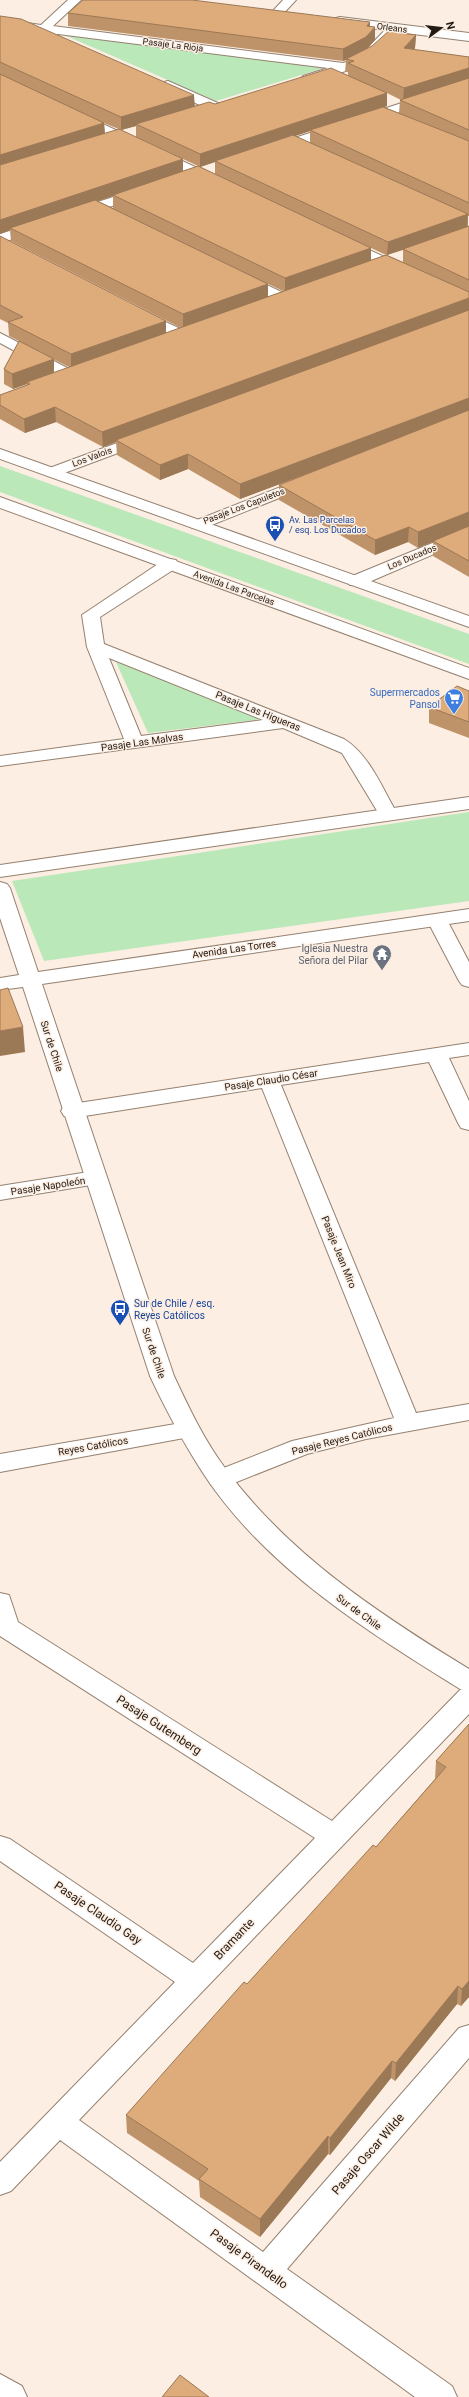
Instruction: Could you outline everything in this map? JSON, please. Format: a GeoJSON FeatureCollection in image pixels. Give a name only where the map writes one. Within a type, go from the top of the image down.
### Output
{"type":"FeatureCollection","features":[{"type":"Feature","properties":{"kind":"street"},"geometry":{"type":"LineString","coordinates":[[75,0],[44,28],[80,45]]}},
{"type":"Feature","properties":{"kind":"street"},"geometry":{"type":"LineString","coordinates":[[277,13],[290,0]]}},
{"type":"Feature","properties":{"kind":"street"},"geometry":{"type":"LineString","coordinates":[[262,11],[292,15]]}},
{"type":"Feature","properties":{"kind":"street","name":"Orleans"},"geometry":{"type":"LineString","coordinates":[[332,20],[469,37]]}},
{"type":"Feature","properties":{"kind":"street","name":"Pasaje La Rioja"},"geometry":{"type":"LineString","coordinates":[[0,23],[346,67]]}},
{"type":"Feature","properties":{"kind":"street"},"geometry":{"type":"LineString","coordinates":[[297,82],[361,62],[371,54],[394,28]]}},
{"type":"Feature","properties":{"kind":"street"},"geometry":{"type":"LineString","coordinates":[[326,73],[347,82]]}},
{"type":"Feature","properties":{"kind":"street"},"geometry":{"type":"LineString","coordinates":[[158,81],[216,107]]}},
{"type":"Feature","properties":{"kind":"street"},"geometry":{"type":"LineString","coordinates":[[265,152],[469,85]]}},
{"type":"Feature","properties":{"kind":"street"},"geometry":{"type":"LineString","coordinates":[[388,100],[403,107]]}},
{"type":"Feature","properties":{"kind":"street"},"geometry":{"type":"LineString","coordinates":[[194,114],[230,103]]}},
{"type":"Feature","properties":{"kind":"street"},"geometry":{"type":"LineString","coordinates":[[64,110],[226,186]]}},
{"type":"Feature","properties":{"kind":"street"},"geometry":{"type":"LineString","coordinates":[[382,113],[401,121]]}},
{"type":"Feature","properties":{"kind":"street"},"geometry":{"type":"LineString","coordinates":[[100,143],[139,131]]}},
{"type":"Feature","properties":{"kind":"street"},"geometry":{"type":"LineString","coordinates":[[294,142],[315,152]]}},
{"type":"Feature","properties":{"kind":"street"},"geometry":{"type":"LineString","coordinates":[[181,179],[216,168]]}},
{"type":"Feature","properties":{"kind":"street"},"geometry":{"type":"LineString","coordinates":[[0,239],[153,188]]}},
{"type":"Feature","properties":{"kind":"street"},"geometry":{"type":"LineString","coordinates":[[96,207],[111,214]]}},
{"type":"Feature","properties":{"kind":"street"},"geometry":{"type":"LineString","coordinates":[[331,236],[414,275]]}},
{"type":"Feature","properties":{"kind":"street"},"geometry":{"type":"LineString","coordinates":[[0,243],[14,250]]}},
{"type":"Feature","properties":{"kind":"street"},"geometry":{"type":"LineString","coordinates":[[369,269],[405,256]]}},
{"type":"Feature","properties":{"kind":"street"},"geometry":{"type":"LineString","coordinates":[[229,272],[285,299]]}},
{"type":"Feature","properties":{"kind":"street"},"geometry":{"type":"LineString","coordinates":[[263,306],[299,294]]}},
{"type":"Feature","properties":{"kind":"street"},"geometry":{"type":"LineString","coordinates":[[126,307],[182,335]]}},
{"type":"Feature","properties":{"kind":"street"},"geometry":{"type":"LineString","coordinates":[[160,343],[197,330]]}},
{"type":"Feature","properties":{"kind":"street"},"geometry":{"type":"LineString","coordinates":[[0,337],[70,375]]}},
{"type":"Feature","properties":{"kind":"street"},"geometry":{"type":"LineString","coordinates":[[49,382],[85,370]]}},
{"type":"Feature","properties":{"kind":"street","name":"Los Valois"},"geometry":{"type":"LineString","coordinates":[[52,472],[155,434]]}},
{"type":"Feature","properties":{"kind":"street"},"geometry":{"type":"LineString","coordinates":[[0,454],[469,622]]}},
{"type":"Feature","properties":{"kind":"street","name":"Pasaje Los Capuletos"},"geometry":{"type":"LineString","coordinates":[[198,524],[317,478]]}},
{"type":"Feature","properties":{"kind":"street","name":"Avenida Las Parcelas"},"geometry":{"type":"LineString","coordinates":[[0,502],[469,674]]}},
{"type":"Feature","properties":{"kind":"street","name":"Los Ducados"},"geometry":{"type":"LineString","coordinates":[[356,581],[469,533]]}},
{"type":"Feature","properties":{"kind":"street"},"geometry":{"type":"LineString","coordinates":[[135,743],[96,647],[91,615],[170,564]]}},
{"type":"Feature","properties":{"kind":"street","name":"Pasaje Las Higueras"},"geometry":{"type":"LineString","coordinates":[[96,647],[285,722],[348,749],[355,757],[389,814]]}},
{"type":"Feature","properties":{"kind":"street","name":"Pasaje Las Malvas"},"geometry":{"type":"LineString","coordinates":[[0,761],[285,722]]}},
{"type":"Feature","properties":{"kind":"street"},"geometry":{"type":"LineString","coordinates":[[0,871],[469,802]]}},
{"type":"Feature","properties":{"kind":"street","name":"Sur de Chile"},"geometry":{"type":"LineString","coordinates":[[0,888],[72,1111],[162,1376],[187,1430],[220,1479],[253,1519],[292,1558],[336,1596],[401,1641],[469,1682]]}},
{"type":"Feature","properties":{"kind":"street","name":"Avenida Las Torres"},"geometry":{"type":"LineString","coordinates":[[0,984],[469,915]]}},
{"type":"Feature","properties":{"kind":"street"},"geometry":{"type":"LineString","coordinates":[[437,920],[469,981]]}},
{"type":"Feature","properties":{"kind":"street","name":"Pasaje Claudio César"},"geometry":{"type":"LineString","coordinates":[[72,1111],[469,1049]]}},
{"type":"Feature","properties":{"kind":"street"},"geometry":{"type":"LineString","coordinates":[[436,1054],[469,1123]]}},
{"type":"Feature","properties":{"kind":"street","name":"Pasaje Jean Miro"},"geometry":{"type":"LineString","coordinates":[[269,1080],[408,1423]]}},
{"type":"Feature","properties":{"kind":"street","name":"Pasaje Napoleón"},"geometry":{"type":"LineString","coordinates":[[0,1193],[95,1178]]}},
{"type":"Feature","properties":{"kind":"street","name":"Pasaje Reyes Católicos"},"geometry":{"type":"LineString","coordinates":[[220,1479],[301,1447],[408,1423],[469,1412]]}},
{"type":"Feature","properties":{"kind":"street","name":"Reyes Católicos"},"geometry":{"type":"LineString","coordinates":[[0,1463],[187,1430]]}},
{"type":"Feature","properties":{"kind":"street","name":"Pasaje Gutemberg"},"geometry":{"type":"LineString","coordinates":[[0,1602],[3,1627],[334,1836]]}},
{"type":"Feature","properties":{"kind":"street","name":"Bramante"},"geometry":{"type":"LineString","coordinates":[[0,2182],[469,1697]]}},
{"type":"Feature","properties":{"kind":"street","name":"Pasaje Claudio Gay"},"geometry":{"type":"LineString","coordinates":[[0,1847],[195,1980]]}},
{"type":"Feature","properties":{"kind":"street","name":"Pasaje Oscar Wilde"},"geometry":{"type":"LineString","coordinates":[[266,2271],[469,2037]]}},
{"type":"Feature","properties":{"kind":"street","name":"Pasaje Pirandello"},"geometry":{"type":"LineString","coordinates":[[58,2122],[441,2397]]}},
{"type":"Feature","properties":{"kind":"street"},"geometry":{"type":"LineString","coordinates":[[0,2389],[11,2397]]}},
{"type":"Feature","properties":{"kind":"green space"},"geometry":{"type":"Polygon","coordinates":[[[62,34],[324,68],[216,101],[62,34]]]}},
{"type":"Feature","properties":{"kind":"green space"},"geometry":{"type":"Polygon","coordinates":[[[0,466],[469,634],[469,664],[0,492],[0,466]]]}},
{"type":"Feature","properties":{"kind":"green space"},"geometry":{"type":"Polygon","coordinates":[[[116,662],[265,719],[148,733],[116,662]]]}},
{"type":"Feature","properties":{"kind":"green space"},"geometry":{"type":"Polygon","coordinates":[[[469,812],[469,901],[44,961],[12,881],[469,812]]]}},
{"type":"Feature","properties":{"kind":"building"},"geometry":{"type":"Polygon","coordinates":[[[83,0],[192,0],[370,22],[367,26],[375,27],[366,37],[343,49],[68,13],[83,0]]]}},
{"type":"Feature","properties":{"kind":"building"},"geometry":{"type":"Polygon","coordinates":[[[0,16],[21,19],[194,95],[121,117],[0,62],[0,16]]]}},
{"type":"Feature","properties":{"kind":"building"},"geometry":{"type":"Polygon","coordinates":[[[391,29],[402,31],[400,33],[416,35],[404,48],[469,57],[469,68],[404,88],[348,63],[354,61],[346,59],[372,46],[391,29]]]}},
{"type":"Feature","properties":{"kind":"building"},"geometry":{"type":"Polygon","coordinates":[[[331,68],[387,93],[200,154],[136,124],[209,102],[215,104],[331,68]]]}},
{"type":"Feature","properties":{"kind":"building"},"geometry":{"type":"Polygon","coordinates":[[[0,74],[104,123],[0,155],[0,74]]]}},
{"type":"Feature","properties":{"kind":"building"},"geometry":{"type":"Polygon","coordinates":[[[469,78],[469,130],[400,100],[469,78]]]}},
{"type":"Feature","properties":{"kind":"building"},"geometry":{"type":"Polygon","coordinates":[[[383,107],[469,141],[469,203],[310,130],[383,107]]]}},
{"type":"Feature","properties":{"kind":"building"},"geometry":{"type":"Polygon","coordinates":[[[119,129],[183,159],[0,220],[0,165],[119,129]]]}},
{"type":"Feature","properties":{"kind":"building"},"geometry":{"type":"Polygon","coordinates":[[[293,135],[468,214],[388,242],[215,161],[293,135]]]}},
{"type":"Feature","properties":{"kind":"building"},"geometry":{"type":"Polygon","coordinates":[[[198,166],[371,248],[285,278],[113,195],[198,166]]]}},
{"type":"Feature","properties":{"kind":"building"},"geometry":{"type":"Polygon","coordinates":[[[95,200],[268,284],[183,314],[10,228],[95,200]]]}},
{"type":"Feature","properties":{"kind":"building"},"geometry":{"type":"Polygon","coordinates":[[[469,226],[469,280],[403,249],[469,226]]]}},
{"type":"Feature","properties":{"kind":"building"},"geometry":{"type":"Polygon","coordinates":[[[0,236],[166,321],[71,354],[8,322],[23,317],[0,305],[0,236]]]}},
{"type":"Feature","properties":{"kind":"building"},"geometry":{"type":"Polygon","coordinates":[[[386,255],[469,292],[469,298],[102,432],[55,407],[24,419],[0,405],[0,395],[30,384],[27,382],[386,255]]]}},
{"type":"Feature","properties":{"kind":"building"},"geometry":{"type":"Polygon","coordinates":[[[469,310],[469,398],[240,484],[188,454],[160,465],[116,440],[469,310]]]}},
{"type":"Feature","properties":{"kind":"building"},"geometry":{"type":"Polygon","coordinates":[[[19,341],[54,359],[12,374],[4,369],[19,341]]]}},
{"type":"Feature","properties":{"kind":"building"},"geometry":{"type":"Polygon","coordinates":[[[469,410],[469,512],[418,532],[409,527],[375,540],[279,485],[469,410]]]}},
{"type":"Feature","properties":{"kind":"building"},"geometry":{"type":"Polygon","coordinates":[[[469,526],[469,561],[433,541],[469,526]]]}},
{"type":"Feature","properties":{"kind":"building"},"geometry":{"type":"Polygon","coordinates":[[[457,686],[469,691],[469,722],[429,707],[457,686]]]}},
{"type":"Feature","properties":{"kind":"building"},"geometry":{"type":"Polygon","coordinates":[[[8,988],[23,1027],[0,1031],[0,990],[8,988]]]}},
{"type":"Feature","properties":{"kind":"building"},"geometry":{"type":"Polygon","coordinates":[[[469,1724],[469,1981],[462,1989],[458,1986],[396,2063],[392,2061],[330,2138],[328,2136],[260,2219],[199,2179],[208,2169],[126,2115],[244,1982],[247,1984],[373,1845],[376,1847],[446,1767],[436,1761],[469,1724]]]}},
{"type":"Feature","properties":{"kind":"building"},"geometry":{"type":"Polygon","coordinates":[[[180,2375],[209,2397],[162,2397],[180,2375]]]}},
{"type":"Feature","properties":{"kind":"place","name":"Av. Las Parcelas / esq. Los Ducados"},"geometry":{"type":"Point","coordinates":[275,542]}},
{"type":"Feature","properties":{"kind":"place","name":"Supermercados Pansol"},"geometry":{"type":"Point","coordinates":[454,715]}},
{"type":"Feature","properties":{"kind":"place","name":"Iglesia Nuestra Señora del Pilar"},"geometry":{"type":"Point","coordinates":[382,971]}},
{"type":"Feature","properties":{"kind":"place","name":"Sur de Chile / esq. Reyes Católicos"},"geometry":{"type":"Point","coordinates":[120,1326]}}]}
